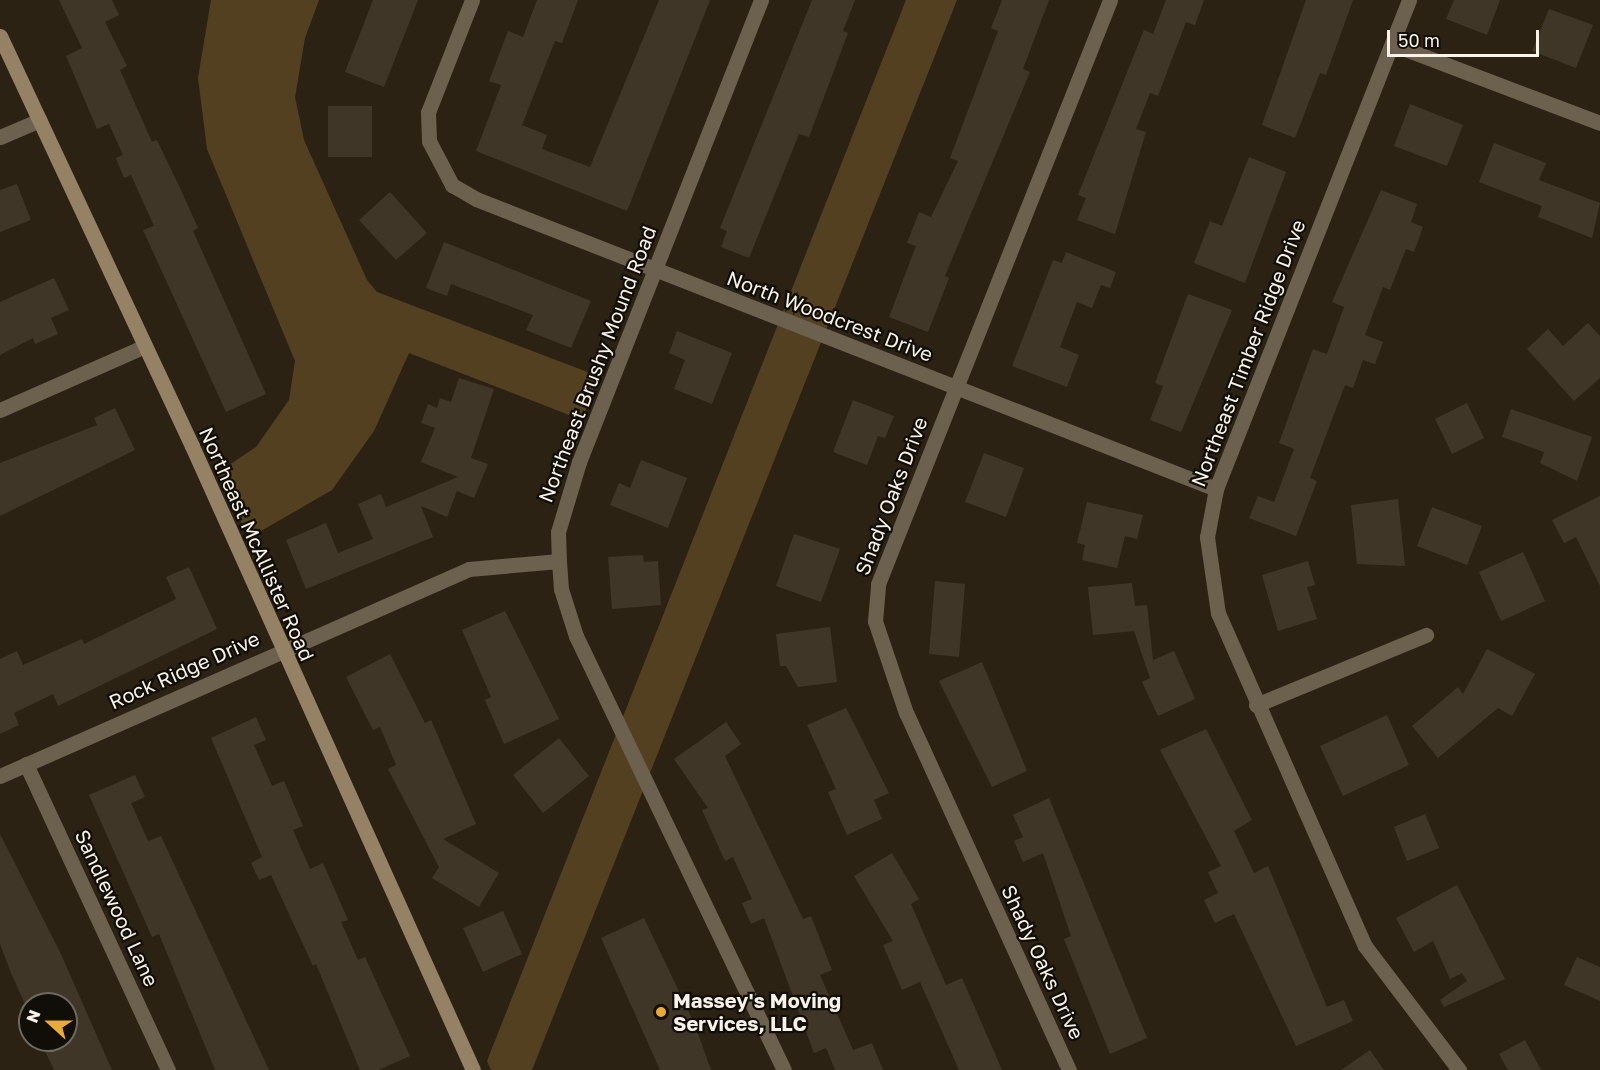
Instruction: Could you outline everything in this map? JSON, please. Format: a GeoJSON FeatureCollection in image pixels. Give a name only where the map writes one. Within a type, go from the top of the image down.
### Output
{"type":"FeatureCollection","features":[{"type":"Feature","properties":{"kind":"street","name":"North Woodcrest Drive"},"geometry":{"type":"LineString","coordinates":[[472,0],[428,112],[429,141],[439,168],[476,200],[1216,489]]}},
{"type":"Feature","properties":{"kind":"street","name":"Northeast Brushy Mound Road"},"geometry":{"type":"LineString","coordinates":[[760,0],[564,504],[559,561],[564,601],[576,636],[784,1070]]}},
{"type":"Feature","properties":{"kind":"street","name":"Shady Oaks Drive"},"geometry":{"type":"LineString","coordinates":[[1069,1070],[906,713],[875,621],[878,584],[1110,0]]}},
{"type":"Feature","properties":{"kind":"street","name":"Northeast Timber Ridge Drive"},"geometry":{"type":"LineString","coordinates":[[1409,0],[1216,489],[1207,537],[1209,571],[1218,613],[1256,705],[1365,946],[1459,1070]]}},
{"type":"Feature","properties":{"kind":"street","name":"Northeast McAllister Road"},"geometry":{"type":"LineString","coordinates":[[0,36],[145,346],[472,1070]]}},
{"type":"Feature","properties":{"kind":"street"},"geometry":{"type":"LineString","coordinates":[[1392,44],[1600,123]]}},
{"type":"Feature","properties":{"kind":"street"},"geometry":{"type":"LineString","coordinates":[[0,137],[40,120]]}},
{"type":"Feature","properties":{"kind":"street"},"geometry":{"type":"LineString","coordinates":[[0,410],[145,346]]}},
{"type":"Feature","properties":{"kind":"street","name":"Rock Ridge Drive"},"geometry":{"type":"LineString","coordinates":[[0,776],[281,650],[470,569],[559,561]]}},
{"type":"Feature","properties":{"kind":"street"},"geometry":{"type":"LineString","coordinates":[[1256,705],[1425,635]]}},
{"type":"Feature","properties":{"kind":"street","name":"Sandlewood Lane"},"geometry":{"type":"LineString","coordinates":[[26,764],[168,1070]]}},
{"type":"Feature","properties":{"kind":"shaded area"},"geometry":{"type":"Polygon","coordinates":[[[211,0],[319,0],[305,38],[295,97],[304,140],[367,280],[377,292],[598,376],[582,420],[409,353],[374,431],[332,490],[249,538],[217,473],[256,447],[289,400],[295,361],[207,149],[198,78],[211,0]]]}},
{"type":"Feature","properties":{"kind":"shaded area"},"geometry":{"type":"Polygon","coordinates":[[[906,0],[957,0],[532,1070],[491,1070],[487,1061],[906,0]]]}},
{"type":"Feature","properties":{"kind":"building"},"geometry":{"type":"Polygon","coordinates":[[[59,0],[112,0],[119,15],[105,22],[127,66],[120,70],[152,142],[157,140],[180,188],[198,228],[193,231],[266,394],[226,412],[143,230],[154,226],[131,175],[124,178],[116,158],[123,155],[109,124],[97,129],[66,56],[82,48],[59,0]]]}},
{"type":"Feature","properties":{"kind":"building"},"geometry":{"type":"Polygon","coordinates":[[[373,0],[418,0],[384,87],[345,72],[373,0]]]}},
{"type":"Feature","properties":{"kind":"building"},"geometry":{"type":"Polygon","coordinates":[[[537,0],[578,0],[562,43],[555,41],[522,125],[547,135],[542,149],[590,167],[659,0],[710,0],[627,211],[476,151],[501,85],[489,81],[508,31],[523,37],[537,0]]]}},
{"type":"Feature","properties":{"kind":"building"},"geometry":{"type":"Polygon","coordinates":[[[812,0],[855,0],[843,31],[848,33],[809,137],[799,134],[749,258],[721,247],[727,231],[720,228],[812,0]]]}},
{"type":"Feature","properties":{"kind":"building"},"geometry":{"type":"Polygon","coordinates":[[[1002,0],[1049,0],[1023,69],[1030,72],[945,276],[949,278],[928,332],[889,317],[916,246],[907,243],[919,212],[931,217],[958,161],[950,158],[998,31],[991,28],[1002,0]]]}},
{"type":"Feature","properties":{"kind":"building"},"geometry":{"type":"Polygon","coordinates":[[[1166,0],[1204,0],[1195,25],[1186,22],[1158,96],[1150,93],[1136,129],[1146,132],[1115,234],[1077,220],[1086,198],[1078,195],[1144,30],[1153,34],[1166,0]]]}},
{"type":"Feature","properties":{"kind":"building"},"geometry":{"type":"Polygon","coordinates":[[[1306,0],[1353,0],[1326,75],[1320,73],[1295,138],[1262,125],[1306,0]]]}},
{"type":"Feature","properties":{"kind":"building"},"geometry":{"type":"Polygon","coordinates":[[[1454,0],[1500,0],[1487,35],[1446,19],[1454,0]]]}},
{"type":"Feature","properties":{"kind":"building"},"geometry":{"type":"Polygon","coordinates":[[[1549,9],[1593,25],[1576,68],[1532,51],[1549,9]]]}},
{"type":"Feature","properties":{"kind":"building"},"geometry":{"type":"Polygon","coordinates":[[[1410,104],[1463,125],[1447,166],[1394,146],[1410,104]]]}},
{"type":"Feature","properties":{"kind":"building"},"geometry":{"type":"Polygon","coordinates":[[[328,106],[372,106],[372,157],[328,157],[328,106]]]}},
{"type":"Feature","properties":{"kind":"building"},"geometry":{"type":"Polygon","coordinates":[[[1494,143],[1546,163],[1539,180],[1600,203],[1592,238],[1538,217],[1542,206],[1479,182],[1494,143]]]}},
{"type":"Feature","properties":{"kind":"building"},"geometry":{"type":"Polygon","coordinates":[[[1249,157],[1286,172],[1245,283],[1194,263],[1210,221],[1222,226],[1249,157]]]}},
{"type":"Feature","properties":{"kind":"building"},"geometry":{"type":"Polygon","coordinates":[[[17,184],[31,220],[0,232],[0,190],[17,184]]]}},
{"type":"Feature","properties":{"kind":"building"},"geometry":{"type":"Polygon","coordinates":[[[1381,190],[1417,204],[1411,222],[1423,227],[1414,252],[1406,249],[1390,290],[1383,287],[1365,335],[1383,342],[1375,364],[1363,360],[1353,388],[1345,385],[1310,478],[1317,481],[1296,536],[1249,518],[1258,496],[1274,502],[1294,449],[1279,443],[1313,349],[1327,354],[1344,307],[1332,302],[1381,190]]]}},
{"type":"Feature","properties":{"kind":"building"},"geometry":{"type":"Polygon","coordinates":[[[390,192],[427,233],[396,260],[359,220],[390,192]]]}},
{"type":"Feature","properties":{"kind":"building"},"geometry":{"type":"Polygon","coordinates":[[[444,242],[591,301],[571,348],[526,330],[533,315],[451,284],[447,296],[426,288],[444,242]]]}},
{"type":"Feature","properties":{"kind":"building"},"geometry":{"type":"Polygon","coordinates":[[[1066,252],[1116,272],[1110,288],[1101,285],[1092,308],[1077,302],[1060,347],[1079,355],[1067,387],[1012,366],[1053,260],[1062,263],[1066,252]]]}},
{"type":"Feature","properties":{"kind":"building"},"geometry":{"type":"Polygon","coordinates":[[[54,278],[69,310],[51,318],[58,334],[35,344],[33,338],[0,355],[0,302],[54,278]]]}},
{"type":"Feature","properties":{"kind":"building"},"geometry":{"type":"Polygon","coordinates":[[[1188,294],[1232,310],[1181,432],[1150,420],[1163,386],[1155,383],[1188,294]]]}},
{"type":"Feature","properties":{"kind":"building"},"geometry":{"type":"Polygon","coordinates":[[[1588,323],[1600,336],[1600,378],[1574,401],[1527,349],[1548,329],[1563,346],[1588,323]]]}},
{"type":"Feature","properties":{"kind":"building"},"geometry":{"type":"Polygon","coordinates":[[[677,331],[732,353],[712,404],[674,389],[685,360],[669,353],[677,331]]]}},
{"type":"Feature","properties":{"kind":"building"},"geometry":{"type":"Polygon","coordinates":[[[459,378],[494,389],[471,458],[488,464],[474,498],[457,491],[447,517],[421,506],[433,537],[306,589],[286,540],[326,523],[338,553],[373,539],[358,504],[381,494],[386,507],[458,477],[421,462],[435,428],[421,423],[428,404],[437,408],[440,398],[451,402],[459,378]]]}},
{"type":"Feature","properties":{"kind":"building"},"geometry":{"type":"Polygon","coordinates":[[[853,400],[894,416],[885,438],[878,436],[867,465],[833,452],[853,400]]]}},
{"type":"Feature","properties":{"kind":"building"},"geometry":{"type":"Polygon","coordinates":[[[1467,403],[1484,438],[1452,454],[1435,419],[1467,403]]]}},
{"type":"Feature","properties":{"kind":"building"},"geometry":{"type":"Polygon","coordinates":[[[115,408],[135,450],[0,516],[0,463],[97,425],[94,418],[115,408]]]}},
{"type":"Feature","properties":{"kind":"building"},"geometry":{"type":"Polygon","coordinates":[[[1511,409],[1592,437],[1577,481],[1540,463],[1544,452],[1502,437],[1511,409]]]}},
{"type":"Feature","properties":{"kind":"building"},"geometry":{"type":"Polygon","coordinates":[[[984,453],[1024,468],[1006,517],[965,502],[984,453]]]}},
{"type":"Feature","properties":{"kind":"building"},"geometry":{"type":"Polygon","coordinates":[[[641,460],[687,478],[668,528],[610,505],[619,483],[630,488],[641,460]]]}},
{"type":"Feature","properties":{"kind":"building"},"geometry":{"type":"Polygon","coordinates":[[[1600,496],[1600,586],[1576,537],[1564,543],[1552,520],[1600,496]]]}},
{"type":"Feature","properties":{"kind":"building"},"geometry":{"type":"Polygon","coordinates":[[[1398,499],[1405,566],[1357,564],[1351,505],[1398,499]]]}},
{"type":"Feature","properties":{"kind":"building"},"geometry":{"type":"Polygon","coordinates":[[[1087,502],[1143,515],[1137,539],[1125,536],[1117,568],[1082,560],[1085,545],[1077,543],[1087,502]]]}},
{"type":"Feature","properties":{"kind":"building"},"geometry":{"type":"Polygon","coordinates":[[[1432,507],[1482,526],[1467,565],[1417,546],[1432,507]]]}},
{"type":"Feature","properties":{"kind":"building"},"geometry":{"type":"Polygon","coordinates":[[[794,534],[840,549],[821,602],[776,586],[794,534]]]}},
{"type":"Feature","properties":{"kind":"building"},"geometry":{"type":"Polygon","coordinates":[[[1523,552],[1545,601],[1501,621],[1479,572],[1523,552]]]}},
{"type":"Feature","properties":{"kind":"building"},"geometry":{"type":"Polygon","coordinates":[[[643,555],[644,562],[658,561],[661,605],[612,609],[608,557],[643,555]]]}},
{"type":"Feature","properties":{"kind":"building"},"geometry":{"type":"Polygon","coordinates":[[[1308,561],[1315,585],[1307,587],[1317,619],[1278,631],[1262,575],[1308,561]]]}},
{"type":"Feature","properties":{"kind":"building"},"geometry":{"type":"Polygon","coordinates":[[[189,567],[217,629],[58,706],[53,694],[14,713],[19,725],[0,734],[0,659],[17,651],[23,665],[82,639],[84,644],[176,599],[166,577],[189,567]]]}},
{"type":"Feature","properties":{"kind":"building"},"geometry":{"type":"Polygon","coordinates":[[[935,581],[965,584],[959,657],[929,654],[935,581]]]}},
{"type":"Feature","properties":{"kind":"building"},"geometry":{"type":"Polygon","coordinates":[[[1132,583],[1135,606],[1147,605],[1153,660],[1174,651],[1195,699],[1158,716],[1142,682],[1150,678],[1134,631],[1093,635],[1088,587],[1132,583]]]}},
{"type":"Feature","properties":{"kind":"building"},"geometry":{"type":"Polygon","coordinates":[[[505,611],[559,719],[504,744],[485,700],[491,697],[462,630],[505,611]]]}},
{"type":"Feature","properties":{"kind":"building"},"geometry":{"type":"Polygon","coordinates":[[[830,627],[837,682],[798,687],[786,666],[780,666],[776,634],[830,627]]]}},
{"type":"Feature","properties":{"kind":"building"},"geometry":{"type":"Polygon","coordinates":[[[1487,649],[1535,674],[1512,716],[1498,708],[1438,758],[1412,726],[1458,687],[1463,694],[1487,649]]]}},
{"type":"Feature","properties":{"kind":"building"},"geometry":{"type":"Polygon","coordinates":[[[390,654],[425,723],[431,720],[476,824],[443,839],[499,873],[479,907],[432,878],[439,867],[388,769],[396,765],[380,727],[373,730],[346,677],[390,654]]]}},
{"type":"Feature","properties":{"kind":"building"},"geometry":{"type":"Polygon","coordinates":[[[982,662],[1027,771],[992,787],[939,681],[982,662]]]}},
{"type":"Feature","properties":{"kind":"building"},"geometry":{"type":"Polygon","coordinates":[[[846,708],[889,793],[874,800],[882,819],[847,835],[828,792],[836,789],[807,725],[846,708]]]}},
{"type":"Feature","properties":{"kind":"building"},"geometry":{"type":"Polygon","coordinates":[[[1387,715],[1409,765],[1343,796],[1320,746],[1387,715]]]}},
{"type":"Feature","properties":{"kind":"building"},"geometry":{"type":"Polygon","coordinates":[[[256,717],[266,740],[254,745],[272,786],[284,781],[303,826],[293,830],[310,869],[323,863],[348,920],[341,922],[358,960],[365,957],[410,1056],[378,1070],[360,1070],[316,964],[313,966],[271,875],[259,880],[251,863],[262,857],[211,738],[256,717]]]}},
{"type":"Feature","properties":{"kind":"building"},"geometry":{"type":"Polygon","coordinates":[[[726,722],[741,744],[725,756],[803,919],[811,916],[832,970],[820,975],[853,1050],[872,1043],[883,1070],[835,1070],[826,1048],[814,1053],[764,918],[751,924],[742,903],[752,899],[733,857],[725,861],[702,810],[708,808],[674,759],[726,722]]]}},
{"type":"Feature","properties":{"kind":"building"},"geometry":{"type":"Polygon","coordinates":[[[1206,729],[1252,820],[1234,831],[1254,873],[1268,866],[1327,1007],[1344,1000],[1353,1021],[1296,1046],[1234,914],[1215,923],[1204,900],[1218,893],[1208,872],[1221,866],[1160,750],[1206,729]]]}},
{"type":"Feature","properties":{"kind":"building"},"geometry":{"type":"Polygon","coordinates":[[[559,738],[589,776],[543,813],[513,775],[559,738]]]}},
{"type":"Feature","properties":{"kind":"building"},"geometry":{"type":"Polygon","coordinates":[[[135,775],[145,797],[131,803],[148,841],[161,836],[269,1070],[215,1070],[159,934],[152,937],[89,795],[135,775]]]}},
{"type":"Feature","properties":{"kind":"building"},"geometry":{"type":"Polygon","coordinates":[[[1049,798],[1147,1038],[1110,1054],[1064,939],[1071,936],[1043,853],[1023,862],[1014,841],[1023,837],[1013,815],[1049,798]]]}},
{"type":"Feature","properties":{"kind":"building"},"geometry":{"type":"Polygon","coordinates":[[[1425,814],[1439,848],[1407,861],[1394,827],[1425,814]]]}},
{"type":"Feature","properties":{"kind":"building"},"geometry":{"type":"Polygon","coordinates":[[[0,834],[60,952],[78,992],[20,992],[0,944],[0,834]]]}},
{"type":"Feature","properties":{"kind":"building"},"geometry":{"type":"Polygon","coordinates":[[[892,853],[919,899],[911,904],[946,985],[962,978],[1002,1070],[959,1070],[920,982],[902,990],[883,945],[893,941],[854,876],[892,853]]]}},
{"type":"Feature","properties":{"kind":"building"},"geometry":{"type":"Polygon","coordinates":[[[1457,885],[1505,979],[1444,1007],[1440,1000],[1467,981],[1462,973],[1450,979],[1433,941],[1414,952],[1396,918],[1457,885]]]}},
{"type":"Feature","properties":{"kind":"building"},"geometry":{"type":"Polygon","coordinates":[[[503,911],[522,954],[483,972],[463,928],[503,911]]]}},
{"type":"Feature","properties":{"kind":"building"},"geometry":{"type":"Polygon","coordinates":[[[644,918],[695,1025],[711,1070],[660,1070],[601,938],[644,918]]]}},
{"type":"Feature","properties":{"kind":"building"},"geometry":{"type":"Polygon","coordinates":[[[1577,957],[1600,967],[1600,1001],[1564,985],[1577,957]]]}},
{"type":"Feature","properties":{"kind":"building"},"geometry":{"type":"Polygon","coordinates":[[[78,993],[112,1070],[54,1070],[46,1052],[78,1052],[78,993]]]}},
{"type":"Feature","properties":{"kind":"building"},"geometry":{"type":"Polygon","coordinates":[[[1525,1040],[1541,1070],[1508,1070],[1499,1054],[1525,1040]]]}},
{"type":"Feature","properties":{"kind":"building"},"geometry":{"type":"Polygon","coordinates":[[[1370,1050],[1384,1070],[1341,1070],[1370,1050]]]}},
{"type":"Feature","properties":{"kind":"place","name":"Massey's Moving Services, LLC"},"geometry":{"type":"Point","coordinates":[661,1012]}}]}
